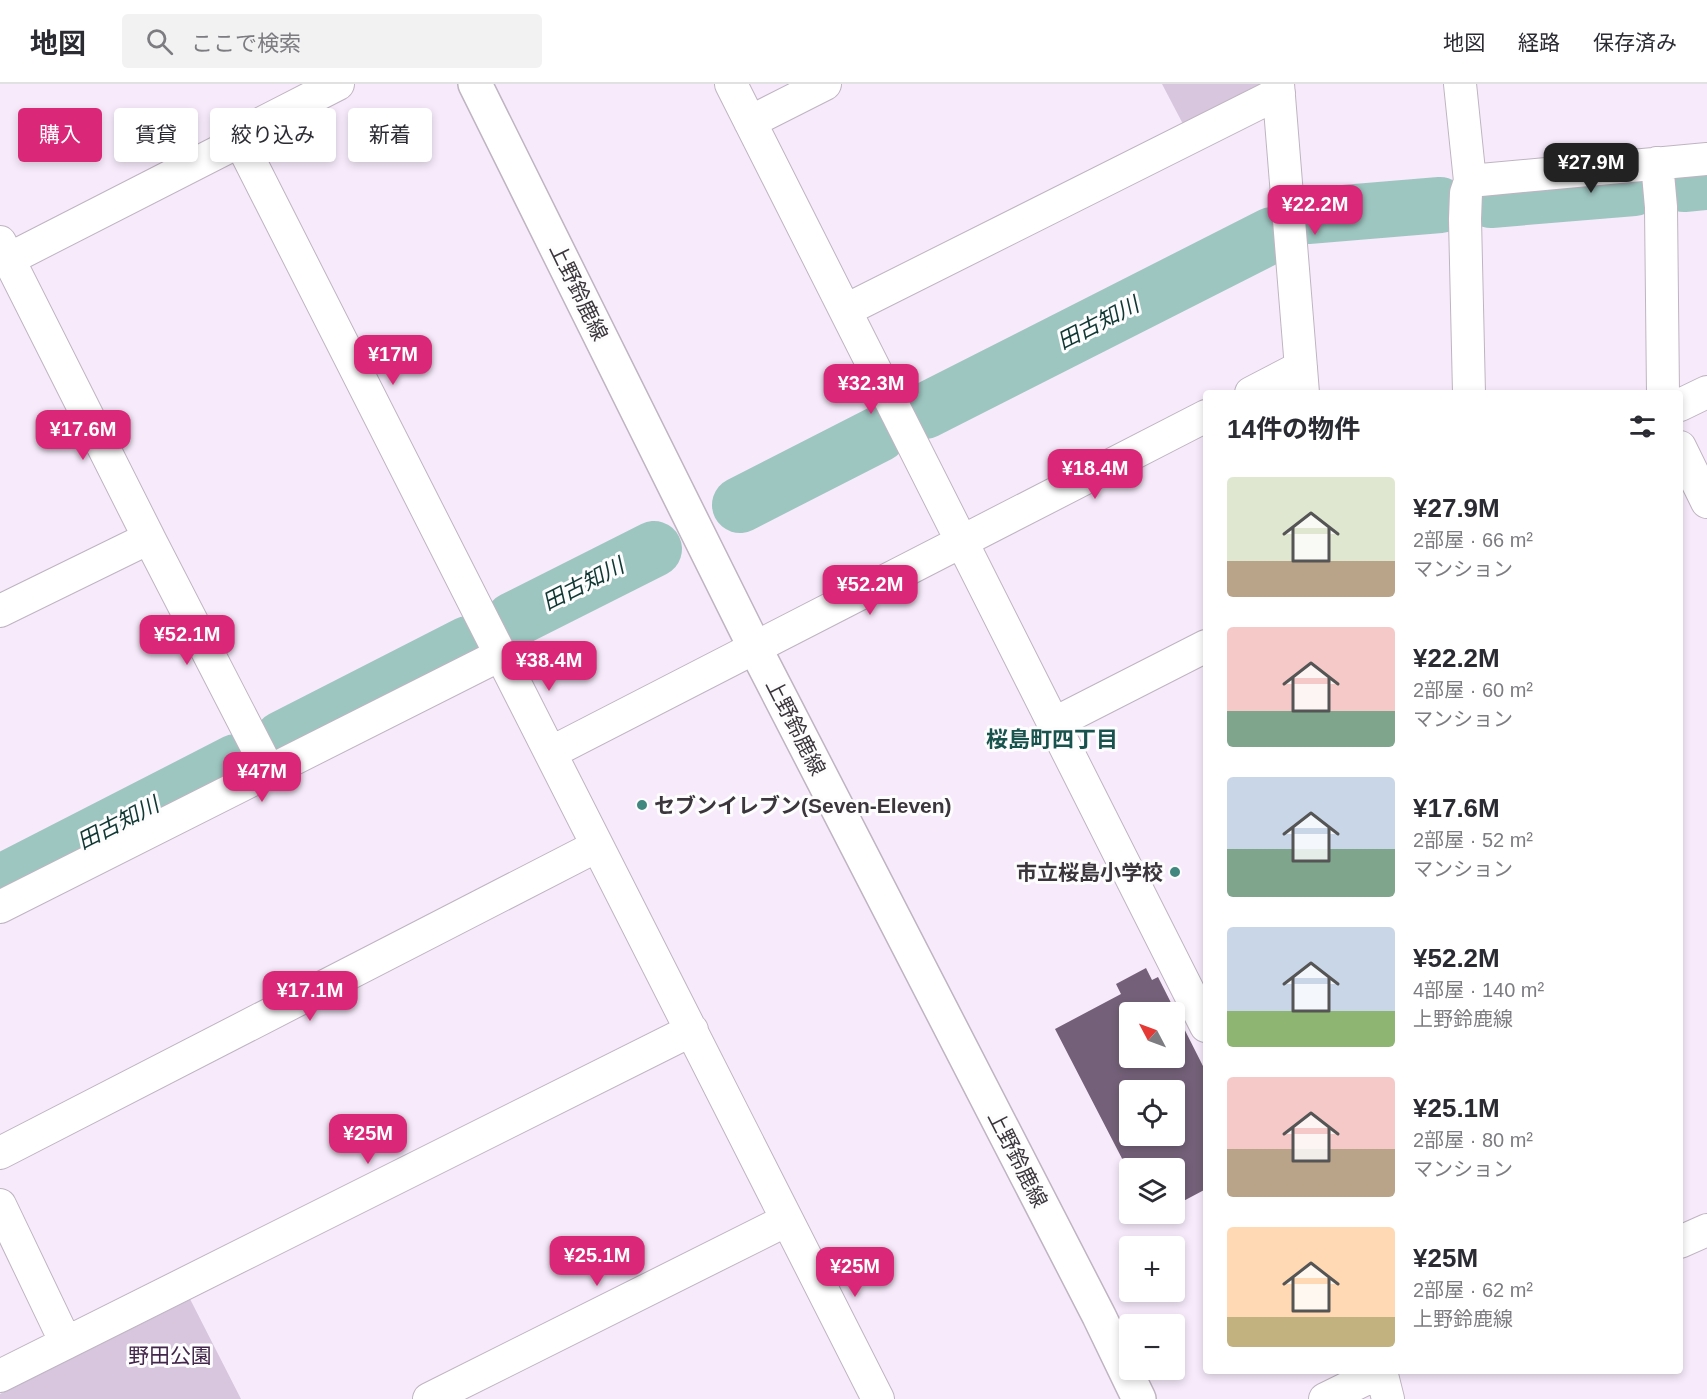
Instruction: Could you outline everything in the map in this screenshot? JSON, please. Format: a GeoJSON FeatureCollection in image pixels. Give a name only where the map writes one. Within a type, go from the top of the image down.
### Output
{"type":"FeatureCollection","features":[{"type":"Feature","properties":{"kind":"main road","name":"上野鈴鹿線"},"geometry":{"type":"LineString","coordinates":[[475,84],[755,648],[1094,1306],[1139,1399]]}},
{"type":"Feature","properties":{"kind":"street"},"geometry":{"type":"LineString","coordinates":[[291,108],[338,84]]}},
{"type":"Feature","properties":{"kind":"street"},"geometry":{"type":"LineString","coordinates":[[731,84],[1203,1020]]}},
{"type":"Feature","properties":{"kind":"street"},"geometry":{"type":"LineString","coordinates":[[750,122],[825,84]]}},
{"type":"Feature","properties":{"kind":"street"},"geometry":{"type":"LineString","coordinates":[[1460,84],[1470,181],[1466,192],[1465,219],[1469,390]]}},
{"type":"Feature","properties":{"kind":"street"},"geometry":{"type":"LineString","coordinates":[[846,310],[1278,89],[1302,380],[1263,390]]}},
{"type":"Feature","properties":{"kind":"street"},"geometry":{"type":"LineString","coordinates":[[210,155],[4,251],[269,771]]}},
{"type":"Feature","properties":{"kind":"street"},"geometry":{"type":"LineString","coordinates":[[1470,181],[1707,159]]}},
{"type":"Feature","properties":{"kind":"street"},"geometry":{"type":"LineString","coordinates":[[251,162],[552,752],[597,846],[878,1399]]}},
{"type":"Feature","properties":{"kind":"street"},"geometry":{"type":"LineString","coordinates":[[1657,163],[1661,207],[1663,390]]}},
{"type":"Feature","properties":{"kind":"street"},"geometry":{"type":"LineString","coordinates":[[1683,404],[1707,392]]}},
{"type":"Feature","properties":{"kind":"street"},"geometry":{"type":"LineString","coordinates":[[552,752],[1203,418]]}},
{"type":"Feature","properties":{"kind":"street"},"geometry":{"type":"LineString","coordinates":[[1683,453],[1707,502]]}},
{"type":"Feature","properties":{"kind":"street"},"geometry":{"type":"LineString","coordinates":[[0,612],[149,538]]}},
{"type":"Feature","properties":{"kind":"street"},"geometry":{"type":"LineString","coordinates":[[1053,724],[1203,648]]}},
{"type":"Feature","properties":{"kind":"street"},"geometry":{"type":"LineString","coordinates":[[0,907],[501,654]]}},
{"type":"Feature","properties":{"kind":"street"},"geometry":{"type":"LineString","coordinates":[[0,1153],[597,846]]}},
{"type":"Feature","properties":{"kind":"street"},"geometry":{"type":"LineString","coordinates":[[0,1377],[692,1030]]}},
{"type":"Feature","properties":{"kind":"street"},"geometry":{"type":"LineString","coordinates":[[0,1205],[66,1343]]}},
{"type":"Feature","properties":{"kind":"street"},"geometry":{"type":"LineString","coordinates":[[429,1399],[787,1220]]}},
{"type":"Feature","properties":{"kind":"street"},"geometry":{"type":"LineString","coordinates":[[1683,1241],[1707,1230]]}},
{"type":"Feature","properties":{"kind":"street"},"geometry":{"type":"LineString","coordinates":[[1325,1399],[1375,1374]]}},
{"type":"Feature","properties":{"kind":"street"},"geometry":{"type":"LineString","coordinates":[[1382,1374],[1388,1399]]}},
{"type":"Feature","properties":{"kind":"green space"},"geometry":{"type":"Polygon","coordinates":[[[1162,84],[1261,84],[1257,89],[1184,126],[1162,84]]]}},
{"type":"Feature","properties":{"kind":"green space","name":"野田公園"},"geometry":{"type":"Polygon","coordinates":[[[189,1297],[241,1399],[0,1399],[0,1394],[189,1297]]]}},
{"type":"Feature","properties":{"kind":"building"},"geometry":{"type":"Polygon","coordinates":[[[1146,968],[1152,980],[1158,977],[1171,1002],[1119,1002],[1119,1068],[1185,1068],[1185,1030],[1203,1066],[1203,1191],[1185,1200],[1185,1158],[1122,1158],[1055,1029],[1121,994],[1116,984],[1146,968]]]}},
{"type":"Feature","properties":{"kind":"waterway","name":"田古知川"},"geometry":{"type":"LineString","coordinates":[[1684,184],[1707,182]]}},
{"type":"Feature","properties":{"kind":"waterway","name":"田古知川"},"geometry":{"type":"LineString","coordinates":[[1491,200],[1634,188]]}},
{"type":"Feature","properties":{"kind":"waterway","name":"田古知川"},"geometry":{"type":"LineString","coordinates":[[1308,216],[1440,205]]}},
{"type":"Feature","properties":{"kind":"waterway","name":"田古知川"},"geometry":{"type":"LineString","coordinates":[[925,411],[1272,235]]}},
{"type":"Feature","properties":{"kind":"waterway","name":"田古知川"},"geometry":{"type":"LineString","coordinates":[[740,505],[879,434]]}},
{"type":"Feature","properties":{"kind":"waterway","name":"田古知川"},"geometry":{"type":"LineString","coordinates":[[513,620],[654,549]]}},
{"type":"Feature","properties":{"kind":"waterway","name":"田古知川"},"geometry":{"type":"LineString","coordinates":[[282,739],[468,644]]}},
{"type":"Feature","properties":{"kind":"waterway","name":"田古知川"},"geometry":{"type":"LineString","coordinates":[[0,883],[236,762]]}},
{"type":"Feature","properties":{"kind":"place","name":"セブンイレブン(Seven-Eleven)"},"geometry":{"type":"Point","coordinates":[642,805]}},
{"type":"Feature","properties":{"kind":"place","name":"市立桜島小学校"},"geometry":{"type":"Point","coordinates":[1175,872]}},
{"type":"Feature","properties":{"kind":"district","name":"桜島町四丁目"},"geometry":{"type":"Point","coordinates":[1052,739]}}]}
